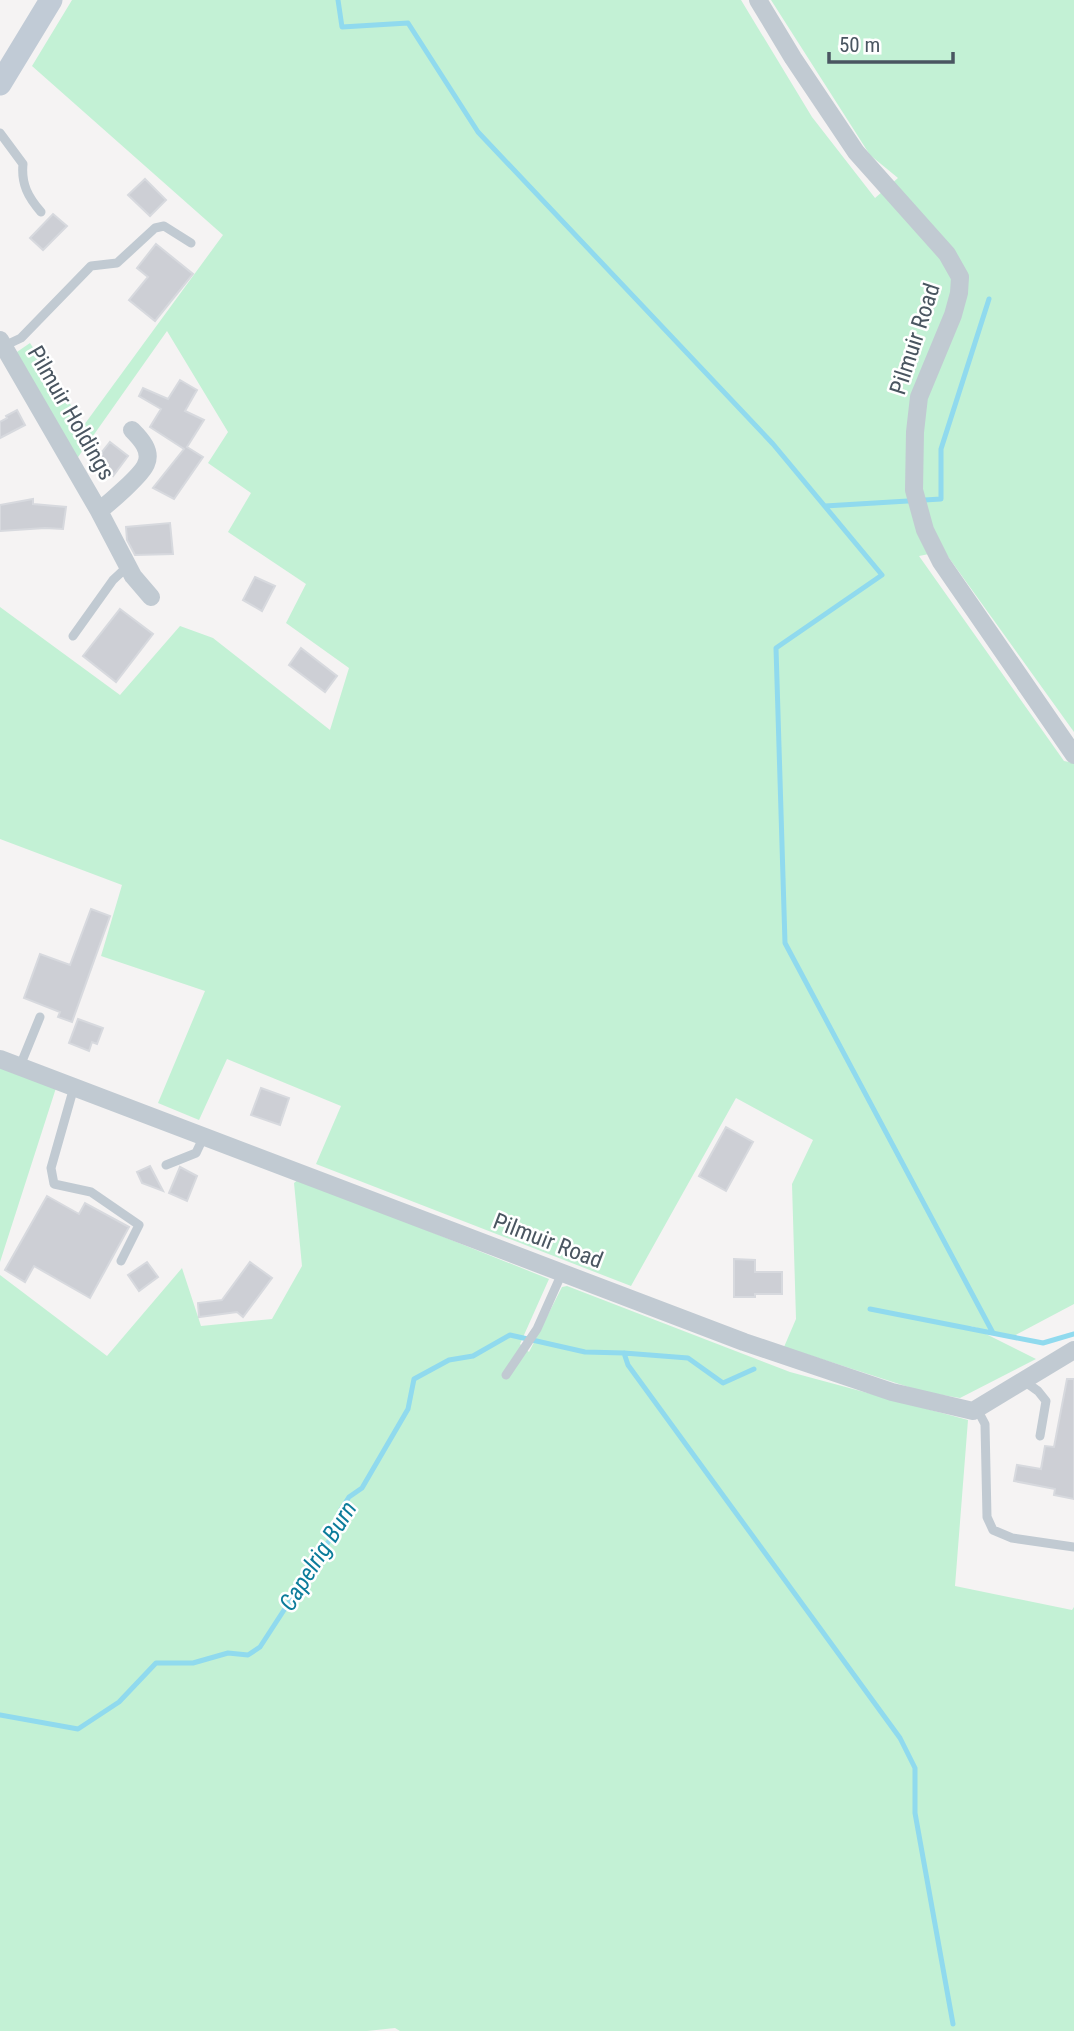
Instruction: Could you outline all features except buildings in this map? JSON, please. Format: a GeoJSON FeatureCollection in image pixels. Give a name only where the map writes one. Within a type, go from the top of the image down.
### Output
{"type":"FeatureCollection","features":[{"type":"Feature","properties":{"kind":"street"},"geometry":{"type":"LineString","coordinates":[[0,84],[51,0]]}},
{"type":"Feature","properties":{"kind":"street","name":"Pilmuir Road"},"geometry":{"type":"LineString","coordinates":[[758,0],[856,152],[947,254],[960,277],[953,315],[919,397],[915,432],[914,490],[925,530],[941,562],[1074,755]]}},
{"type":"Feature","properties":{"kind":"street","name":"Pilmuir Holdings"},"geometry":{"type":"LineString","coordinates":[[2,343],[99,511],[133,576],[151,597]]}},
{"type":"Feature","properties":{"kind":"street","name":"Pilmuir Holdings"},"geometry":{"type":"LineString","coordinates":[[99,511],[119,495],[146,464],[147,450],[141,438],[132,430]]}},
{"type":"Feature","properties":{"kind":"street","name":"Pilmuir Road"},"geometry":{"type":"LineString","coordinates":[[0,1059],[744,1342],[891,1392],[973,1411],[977,1409]]}},
{"type":"Feature","properties":{"kind":"street"},"geometry":{"type":"LineString","coordinates":[[977,1409],[1074,1350]]}},
{"type":"Feature","properties":{"kind":"lane"},"geometry":{"type":"LineString","coordinates":[[0,133],[23,164],[22,177],[28,197],[41,212]]}},
{"type":"Feature","properties":{"kind":"lane"},"geometry":{"type":"LineString","coordinates":[[2,343],[21,338],[91,266],[117,263],[155,228],[164,226],[191,243]]}},
{"type":"Feature","properties":{"kind":"lane"},"geometry":{"type":"LineString","coordinates":[[74,636],[113,580],[128,566]]}},
{"type":"Feature","properties":{"kind":"lane"},"geometry":{"type":"LineString","coordinates":[[20,1066],[40,1017]]}},
{"type":"Feature","properties":{"kind":"lane"},"geometry":{"type":"LineString","coordinates":[[74,1087],[51,1168],[54,1184],[91,1192],[139,1225],[121,1261]]}},
{"type":"Feature","properties":{"kind":"lane"},"geometry":{"type":"LineString","coordinates":[[166,1165],[196,1153],[204,1136]]}},
{"type":"Feature","properties":{"kind":"lane"},"geometry":{"type":"LineString","coordinates":[[506,1375],[537,1329],[562,1273]]}},
{"type":"Feature","properties":{"kind":"lane"},"geometry":{"type":"LineString","coordinates":[[1024,1381],[1046,1401],[1040,1436]]}},
{"type":"Feature","properties":{"kind":"lane"},"geometry":{"type":"LineString","coordinates":[[977,1409],[985,1424],[987,1517],[993,1530],[1012,1538],[1074,1547]]}},
{"type":"Feature","properties":{"kind":"green space"},"geometry":{"type":"Polygon","coordinates":[[[72,0],[741,0],[812,117],[875,198],[898,178],[870,155],[771,0],[1074,0],[1074,732],[944,551],[919,556],[1064,761],[1074,763],[1074,1304],[1012,1337],[970,1326],[1036,1359],[960,1398],[924,1392],[784,1347],[796,1319],[792,1184],[813,1140],[736,1098],[631,1286],[316,1164],[341,1106],[227,1059],[199,1120],[158,1103],[205,991],[101,956],[122,885],[0,839],[0,607],[120,695],[180,626],[213,638],[330,730],[349,668],[286,623],[306,584],[228,532],[251,493],[208,463],[228,432],[167,331],[76,460],[14,354],[30,343],[84,425],[223,235],[32,66],[72,0]]]}},
{"type":"Feature","properties":{"kind":"green space"},"geometry":{"type":"Polygon","coordinates":[[[0,1067],[56,1088],[0,1262],[0,1067]]]}},
{"type":"Feature","properties":{"kind":"green space"},"geometry":{"type":"Polygon","coordinates":[[[299,1179],[549,1279],[520,1344],[529,1352],[562,1287],[567,1286],[790,1372],[968,1420],[955,1586],[1072,1610],[1074,1607],[1074,2031],[400,2031],[395,2028],[367,2031],[0,2031],[0,1275],[107,1356],[182,1268],[201,1326],[272,1319],[302,1266],[294,1183],[299,1179]]]}},
{"type":"Feature","properties":{"kind":"waterway"},"geometry":{"type":"LineString","coordinates":[[338,0],[342,27],[408,23],[478,132],[773,444],[882,575],[776,648],[785,943],[993,1333]]}},
{"type":"Feature","properties":{"kind":"waterway"},"geometry":{"type":"LineString","coordinates":[[825,506],[941,499],[941,449],[989,299]]}},
{"type":"Feature","properties":{"kind":"waterway"},"geometry":{"type":"LineString","coordinates":[[870,1309],[1043,1343],[1074,1334]]}},
{"type":"Feature","properties":{"kind":"waterway","name":"Capelrig Burn"},"geometry":{"type":"LineString","coordinates":[[0,1715],[78,1729],[119,1702],[156,1663],[193,1663],[228,1653],[248,1655],[260,1647],[336,1530],[340,1511],[349,1497],[362,1488],[408,1409],[414,1379],[449,1360],[473,1356],[510,1335],[585,1352],[688,1358],[723,1383],[754,1369]]}},
{"type":"Feature","properties":{"kind":"waterway"},"geometry":{"type":"LineString","coordinates":[[624,1353],[628,1365],[900,1738],[915,1768],[915,1813],[953,2024]]}}]}
